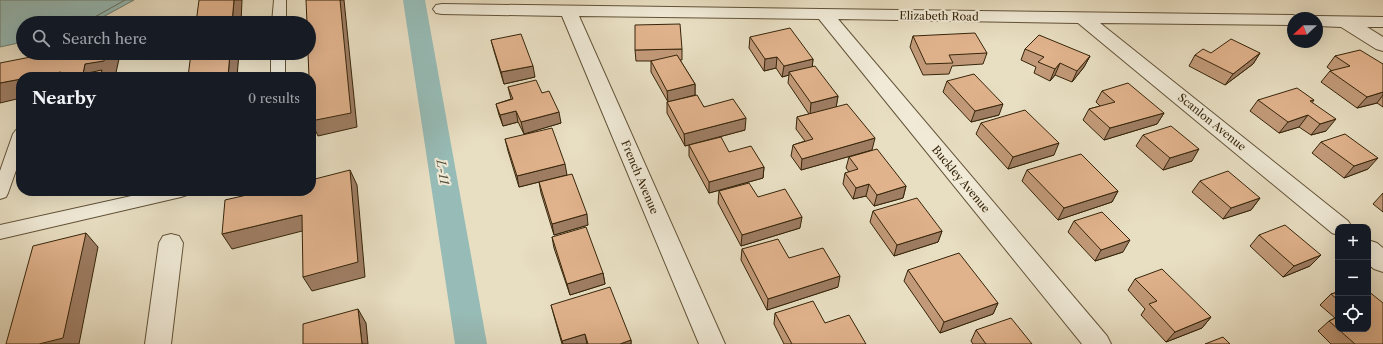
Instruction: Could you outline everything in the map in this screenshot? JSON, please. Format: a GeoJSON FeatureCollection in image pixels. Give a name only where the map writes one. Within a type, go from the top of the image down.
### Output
{"type":"FeatureCollection","features":[{"type":"Feature","properties":{"kind":"street","name":"Elizabeth Road"},"geometry":{"type":"LineString","coordinates":[[442,9],[1287,20]]}},
{"type":"Feature","properties":{"kind":"street","name":"French Avenue"},"geometry":{"type":"LineString","coordinates":[[568,10],[712,344]]}},
{"type":"Feature","properties":{"kind":"street","name":"Buckley Avenue"},"geometry":{"type":"LineString","coordinates":[[824,14],[1098,344]]}},
{"type":"Feature","properties":{"kind":"street","name":"Scanlon Avenue"},"geometry":{"type":"LineString","coordinates":[[1083,18],[1336,224]]}},
{"type":"Feature","properties":{"kind":"street"},"geometry":{"type":"LineString","coordinates":[[1323,21],[1383,22]]}},
{"type":"Feature","properties":{"kind":"street"},"geometry":{"type":"LineString","coordinates":[[1344,21],[1383,45]]}},
{"type":"Feature","properties":{"kind":"street"},"geometry":{"type":"LineString","coordinates":[[158,344],[171,243]]}},
{"type":"Feature","properties":{"kind":"street"},"geometry":{"type":"LineString","coordinates":[[1371,252],[1383,262]]}},
{"type":"Feature","properties":{"kind":"lane"},"geometry":{"type":"LineString","coordinates":[[279,16],[280,0]]}},
{"type":"Feature","properties":{"kind":"lane"},"geometry":{"type":"LineString","coordinates":[[278,60],[278,72]]}},
{"type":"Feature","properties":{"kind":"lane"},"geometry":{"type":"LineString","coordinates":[[0,193],[16,148]]}},
{"type":"Feature","properties":{"kind":"lane"},"geometry":{"type":"LineString","coordinates":[[0,232],[159,196]]}},
{"type":"Feature","properties":{"kind":"water"},"geometry":{"type":"Polygon","coordinates":[[[0,0],[134,0],[105,16],[16,16],[16,44],[0,47],[0,0]]]}},
{"type":"Feature","properties":{"kind":"building"},"geometry":{"type":"Polygon","coordinates":[[[199,0],[234,0],[233,16],[197,16],[199,0]]]}},
{"type":"Feature","properties":{"kind":"building"},"geometry":{"type":"Polygon","coordinates":[[[306,0],[340,0],[351,113],[316,120],[316,72],[309,72],[308,60],[316,60],[316,16],[307,16],[306,0]]]}},
{"type":"Feature","properties":{"kind":"building"},"geometry":{"type":"Polygon","coordinates":[[[680,24],[682,49],[635,50],[635,25],[680,24]]]}},
{"type":"Feature","properties":{"kind":"building"},"geometry":{"type":"Polygon","coordinates":[[[790,28],[813,59],[784,66],[777,57],[765,59],[750,37],[790,28]]]}},
{"type":"Feature","properties":{"kind":"building"},"geometry":{"type":"Polygon","coordinates":[[[975,33],[987,53],[949,55],[953,63],[926,64],[913,36],[975,33]]]}},
{"type":"Feature","properties":{"kind":"building"},"geometry":{"type":"Polygon","coordinates":[[[521,34],[533,66],[501,72],[491,40],[521,34]]]}},
{"type":"Feature","properties":{"kind":"building"},"geometry":{"type":"Polygon","coordinates":[[[1039,35],[1090,56],[1077,71],[1060,63],[1055,69],[1038,62],[1044,57],[1025,49],[1039,35]]]}},
{"type":"Feature","properties":{"kind":"building"},"geometry":{"type":"Polygon","coordinates":[[[1231,39],[1260,53],[1233,74],[1195,55],[1203,49],[1211,53],[1231,39]]]}},
{"type":"Feature","properties":{"kind":"building"},"geometry":{"type":"Polygon","coordinates":[[[1360,50],[1383,64],[1383,92],[1367,97],[1330,71],[1350,66],[1335,56],[1360,50]]]}},
{"type":"Feature","properties":{"kind":"building"},"geometry":{"type":"Polygon","coordinates":[[[677,55],[695,84],[667,91],[651,61],[677,55]]]}},
{"type":"Feature","properties":{"kind":"building"},"geometry":{"type":"Polygon","coordinates":[[[16,60],[104,60],[85,64],[83,72],[16,72],[16,80],[0,83],[0,63],[16,60]]]}},
{"type":"Feature","properties":{"kind":"building"},"geometry":{"type":"Polygon","coordinates":[[[190,60],[229,60],[228,72],[189,72],[190,60]]]}},
{"type":"Feature","properties":{"kind":"building"},"geometry":{"type":"Polygon","coordinates":[[[815,66],[838,96],[811,103],[789,72],[815,66]]]}},
{"type":"Feature","properties":{"kind":"building"},"geometry":{"type":"Polygon","coordinates":[[[974,74],[1003,104],[975,111],[947,81],[974,74]]]}},
{"type":"Feature","properties":{"kind":"building"},"geometry":{"type":"Polygon","coordinates":[[[536,80],[542,93],[549,91],[559,112],[521,122],[516,111],[500,115],[496,104],[513,99],[508,87],[536,80]]]}},
{"type":"Feature","properties":{"kind":"building"},"geometry":{"type":"Polygon","coordinates":[[[1128,83],[1164,113],[1110,128],[1089,109],[1115,102],[1102,91],[1128,83]]]}},
{"type":"Feature","properties":{"kind":"building"},"geometry":{"type":"Polygon","coordinates":[[[1297,88],[1314,100],[1310,101],[1336,119],[1320,124],[1308,115],[1288,122],[1258,100],[1297,88]]]}},
{"type":"Feature","properties":{"kind":"building"},"geometry":{"type":"Polygon","coordinates":[[[697,95],[704,107],[733,99],[746,118],[684,134],[667,102],[697,95]]]}},
{"type":"Feature","properties":{"kind":"building"},"geometry":{"type":"Polygon","coordinates":[[[847,104],[875,138],[802,159],[793,145],[813,139],[797,117],[847,104]]]}},
{"type":"Feature","properties":{"kind":"building"},"geometry":{"type":"Polygon","coordinates":[[[1025,110],[1059,143],[1013,157],[981,123],[1025,110]]]}},
{"type":"Feature","properties":{"kind":"building"},"geometry":{"type":"Polygon","coordinates":[[[1171,126],[1199,149],[1170,158],[1143,135],[1171,126]]]}},
{"type":"Feature","properties":{"kind":"building"},"geometry":{"type":"Polygon","coordinates":[[[552,128],[565,164],[517,176],[505,139],[552,128]]]}},
{"type":"Feature","properties":{"kind":"building"},"geometry":{"type":"Polygon","coordinates":[[[1345,134],[1378,158],[1354,166],[1321,142],[1345,134]]]}},
{"type":"Feature","properties":{"kind":"building"},"geometry":{"type":"Polygon","coordinates":[[[721,137],[729,152],[751,146],[764,167],[709,182],[689,145],[721,137]]]}},
{"type":"Feature","properties":{"kind":"building"},"geometry":{"type":"Polygon","coordinates":[[[877,149],[906,186],[877,195],[869,184],[856,188],[845,173],[858,169],[849,157],[877,149]]]}},
{"type":"Feature","properties":{"kind":"building"},"geometry":{"type":"Polygon","coordinates":[[[1081,154],[1118,191],[1064,208],[1027,170],[1081,154]]]}},
{"type":"Feature","properties":{"kind":"building"},"geometry":{"type":"Polygon","coordinates":[[[350,170],[358,262],[303,277],[302,215],[222,234],[225,200],[242,196],[316,196],[316,179],[350,170]]]}},
{"type":"Feature","properties":{"kind":"building"},"geometry":{"type":"Polygon","coordinates":[[[1228,171],[1260,198],[1231,208],[1200,181],[1228,171]]]}},
{"type":"Feature","properties":{"kind":"building"},"geometry":{"type":"Polygon","coordinates":[[[572,174],[587,214],[552,224],[539,182],[572,174]]]}},
{"type":"Feature","properties":{"kind":"building"},"geometry":{"type":"Polygon","coordinates":[[[749,183],[758,197],[785,189],[802,217],[742,235],[719,191],[749,183]]]}},
{"type":"Feature","properties":{"kind":"building"},"geometry":{"type":"Polygon","coordinates":[[[917,198],[942,231],[897,245],[873,211],[917,198]]]}},
{"type":"Feature","properties":{"kind":"building"},"geometry":{"type":"Polygon","coordinates":[[[1102,212],[1130,240],[1101,250],[1074,221],[1102,212]]]}},
{"type":"Feature","properties":{"kind":"building"},"geometry":{"type":"Polygon","coordinates":[[[1285,225],[1321,255],[1294,266],[1259,235],[1285,225]]]}},
{"type":"Feature","properties":{"kind":"building"},"geometry":{"type":"Polygon","coordinates":[[[586,227],[603,273],[567,284],[552,237],[586,227]]]}},
{"type":"Feature","properties":{"kind":"building"},"geometry":{"type":"Polygon","coordinates":[[[86,233],[63,338],[39,344],[6,344],[33,246],[86,233]]]}},
{"type":"Feature","properties":{"kind":"building"},"geometry":{"type":"Polygon","coordinates":[[[778,239],[789,258],[823,248],[840,276],[768,299],[742,249],[778,239]]]}},
{"type":"Feature","properties":{"kind":"building"},"geometry":{"type":"Polygon","coordinates":[[[959,253],[998,303],[944,322],[908,270],[959,253]]]}},
{"type":"Feature","properties":{"kind":"building"},"geometry":{"type":"Polygon","coordinates":[[[1162,269],[1211,317],[1175,332],[1149,304],[1157,301],[1135,279],[1162,269]]]}},
{"type":"Feature","properties":{"kind":"building"},"geometry":{"type":"Polygon","coordinates":[[[610,287],[631,340],[620,344],[588,344],[585,334],[562,341],[551,305],[610,287]]]}},
{"type":"Feature","properties":{"kind":"building"},"geometry":{"type":"Polygon","coordinates":[[[1371,293],[1383,303],[1383,344],[1355,344],[1341,332],[1371,332],[1371,293]]]}},
{"type":"Feature","properties":{"kind":"building"},"geometry":{"type":"Polygon","coordinates":[[[813,301],[825,323],[849,315],[866,344],[792,344],[775,313],[813,301]]]}},
{"type":"Feature","properties":{"kind":"building"},"geometry":{"type":"Polygon","coordinates":[[[358,309],[362,344],[303,344],[303,324],[358,309]]]}},
{"type":"Feature","properties":{"kind":"building"},"geometry":{"type":"Polygon","coordinates":[[[1011,318],[1032,344],[986,344],[976,330],[1011,318]]]}},
{"type":"Feature","properties":{"kind":"building"},"geometry":{"type":"Polygon","coordinates":[[[1335,318],[1335,326],[1329,321],[1335,318]]]}},
{"type":"Feature","properties":{"kind":"building"},"geometry":{"type":"Polygon","coordinates":[[[1223,337],[1230,344],[1205,344],[1223,337]]]}},
{"type":"Feature","properties":{"kind":"waterway","name":"L-11"},"geometry":{"type":"LineString","coordinates":[[414,0],[471,344]]}}]}
